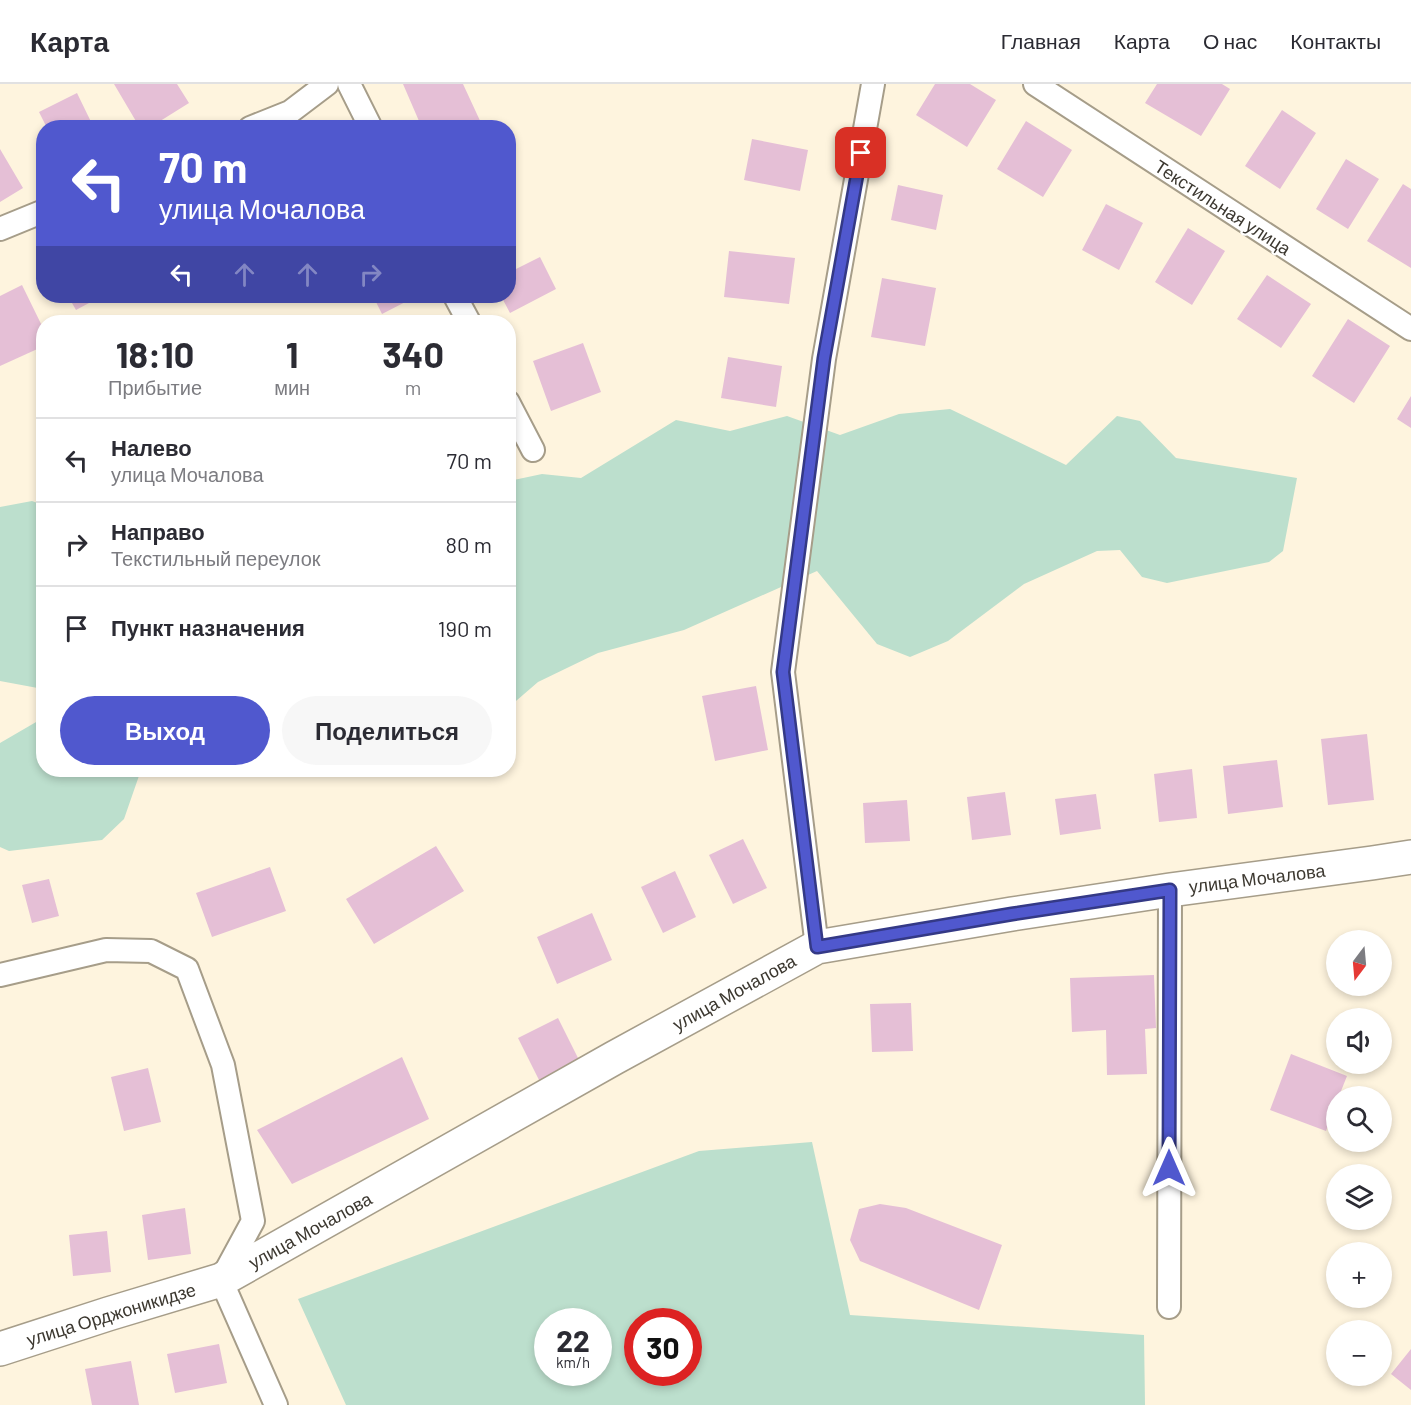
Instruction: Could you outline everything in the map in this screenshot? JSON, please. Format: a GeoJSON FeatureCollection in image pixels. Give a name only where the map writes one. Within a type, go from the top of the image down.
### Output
{"type":"FeatureCollection","features":[{"type":"Feature","properties":{"kind":"street"},"geometry":{"type":"LineString","coordinates":[[270,120],[290,112],[327,84]]}},
{"type":"Feature","properties":{"kind":"street"},"geometry":{"type":"LineString","coordinates":[[349,84],[367,120]]}},
{"type":"Feature","properties":{"kind":"street"},"geometry":{"type":"LineString","coordinates":[[817,947],[783,672],[824,358],[873,84]]}},
{"type":"Feature","properties":{"kind":"street","name":"Текстильная улица"},"geometry":{"type":"LineString","coordinates":[[1035,84],[1411,329]]}},
{"type":"Feature","properties":{"kind":"street"},"geometry":{"type":"LineString","coordinates":[[0,229],[36,214]]}},
{"type":"Feature","properties":{"kind":"street"},"geometry":{"type":"LineString","coordinates":[[516,417],[533,450]]}},
{"type":"Feature","properties":{"kind":"street","name":"улица Мочалова"},"geometry":{"type":"LineString","coordinates":[[221,1280],[614,1058],[817,947],[1170,890],[1411,857]]}},
{"type":"Feature","properties":{"kind":"street"},"geometry":{"type":"LineString","coordinates":[[1169,1307],[1170,890]]}},
{"type":"Feature","properties":{"kind":"street"},"geometry":{"type":"LineString","coordinates":[[0,975],[106,950],[151,951],[187,969],[223,1065],[253,1221],[221,1280],[276,1405]]}},
{"type":"Feature","properties":{"kind":"street","name":"улица Орджоникидзе"},"geometry":{"type":"LineString","coordinates":[[0,1349],[221,1280]]}},
{"type":"Feature","properties":{"kind":"green space"},"geometry":{"type":"Polygon","coordinates":[[[950,409],[1066,465],[1117,416],[1140,421],[1176,458],[1297,478],[1283,551],[1269,562],[1167,583],[1142,577],[1120,550],[1097,551],[1024,584],[948,641],[910,657],[877,644],[817,571],[684,630],[598,653],[538,682],[516,701],[516,480],[542,474],[581,478],[676,420],[730,431],[787,416],[840,435],[899,414],[950,409]]]}},
{"type":"Feature","properties":{"kind":"green space"},"geometry":{"type":"Polygon","coordinates":[[[32,501],[36,502],[36,688],[0,681],[0,507],[32,501]]]}},
{"type":"Feature","properties":{"kind":"green space"},"geometry":{"type":"Polygon","coordinates":[[[36,722],[36,777],[139,777],[124,819],[102,840],[9,851],[0,847],[0,743],[36,722]]]}},
{"type":"Feature","properties":{"kind":"green space"},"geometry":{"type":"Polygon","coordinates":[[[812,1142],[850,1315],[1144,1335],[1145,1405],[346,1405],[298,1299],[699,1151],[812,1142]]]}},
{"type":"Feature","properties":{"kind":"building"},"geometry":{"type":"Polygon","coordinates":[[[114,84],[177,84],[189,103],[162,120],[135,120],[114,84]]]}},
{"type":"Feature","properties":{"kind":"building"},"geometry":{"type":"Polygon","coordinates":[[[403,84],[463,84],[480,120],[419,120],[403,84]]]}},
{"type":"Feature","properties":{"kind":"building"},"geometry":{"type":"Polygon","coordinates":[[[935,84],[970,84],[996,100],[967,147],[916,115],[935,84]]]}},
{"type":"Feature","properties":{"kind":"building"},"geometry":{"type":"Polygon","coordinates":[[[1157,84],[1222,84],[1230,89],[1201,136],[1145,103],[1157,84]]]}},
{"type":"Feature","properties":{"kind":"building"},"geometry":{"type":"Polygon","coordinates":[[[77,93],[90,120],[43,120],[39,112],[77,93]]]}},
{"type":"Feature","properties":{"kind":"building"},"geometry":{"type":"Polygon","coordinates":[[[1282,110],[1316,133],[1280,189],[1245,166],[1282,110]]]}},
{"type":"Feature","properties":{"kind":"building"},"geometry":{"type":"Polygon","coordinates":[[[1026,121],[1072,150],[1043,197],[997,169],[1026,121]]]}},
{"type":"Feature","properties":{"kind":"building"},"geometry":{"type":"Polygon","coordinates":[[[752,139],[808,150],[800,191],[744,180],[752,139]]]}},
{"type":"Feature","properties":{"kind":"building"},"geometry":{"type":"Polygon","coordinates":[[[0,149],[23,188],[0,202],[0,149]]]}},
{"type":"Feature","properties":{"kind":"building"},"geometry":{"type":"Polygon","coordinates":[[[1346,159],[1379,179],[1348,229],[1316,209],[1346,159]]]}},
{"type":"Feature","properties":{"kind":"building"},"geometry":{"type":"Polygon","coordinates":[[[1403,184],[1411,189],[1411,268],[1367,241],[1403,184]]]}},
{"type":"Feature","properties":{"kind":"building"},"geometry":{"type":"Polygon","coordinates":[[[898,185],[943,195],[936,230],[891,220],[898,185]]]}},
{"type":"Feature","properties":{"kind":"building"},"geometry":{"type":"Polygon","coordinates":[[[1106,204],[1143,223],[1119,270],[1082,250],[1106,204]]]}},
{"type":"Feature","properties":{"kind":"building"},"geometry":{"type":"Polygon","coordinates":[[[1188,228],[1225,251],[1192,305],[1155,282],[1188,228]]]}},
{"type":"Feature","properties":{"kind":"building"},"geometry":{"type":"Polygon","coordinates":[[[729,251],[795,258],[789,304],[724,297],[729,251]]]}},
{"type":"Feature","properties":{"kind":"building"},"geometry":{"type":"Polygon","coordinates":[[[540,257],[556,289],[510,313],[505,303],[516,303],[516,269],[540,257]]]}},
{"type":"Feature","properties":{"kind":"building"},"geometry":{"type":"Polygon","coordinates":[[[1267,275],[1311,304],[1281,348],[1237,319],[1267,275]]]}},
{"type":"Feature","properties":{"kind":"building"},"geometry":{"type":"Polygon","coordinates":[[[882,278],[936,288],[925,346],[871,337],[882,278]]]}},
{"type":"Feature","properties":{"kind":"building"},"geometry":{"type":"Polygon","coordinates":[[[22,285],[37,315],[36,350],[0,366],[0,296],[22,285]]]}},
{"type":"Feature","properties":{"kind":"building"},"geometry":{"type":"Polygon","coordinates":[[[72,303],[89,303],[76,310],[72,303]]]}},
{"type":"Feature","properties":{"kind":"building"},"geometry":{"type":"Polygon","coordinates":[[[376,303],[403,303],[382,314],[376,303]]]}},
{"type":"Feature","properties":{"kind":"building"},"geometry":{"type":"Polygon","coordinates":[[[1348,319],[1390,346],[1354,403],[1312,376],[1348,319]]]}},
{"type":"Feature","properties":{"kind":"building"},"geometry":{"type":"Polygon","coordinates":[[[583,343],[601,392],[551,411],[533,361],[583,343]]]}},
{"type":"Feature","properties":{"kind":"building"},"geometry":{"type":"Polygon","coordinates":[[[728,357],[782,366],[776,407],[721,398],[728,357]]]}},
{"type":"Feature","properties":{"kind":"building"},"geometry":{"type":"Polygon","coordinates":[[[1411,396],[1411,428],[1397,419],[1411,396]]]}},
{"type":"Feature","properties":{"kind":"building"},"geometry":{"type":"Polygon","coordinates":[[[756,686],[768,750],[715,761],[702,696],[756,686]]]}},
{"type":"Feature","properties":{"kind":"building"},"geometry":{"type":"Polygon","coordinates":[[[1367,734],[1374,800],[1328,805],[1321,739],[1367,734]]]}},
{"type":"Feature","properties":{"kind":"building"},"geometry":{"type":"Polygon","coordinates":[[[1277,760],[1283,807],[1228,814],[1223,766],[1277,760]]]}},
{"type":"Feature","properties":{"kind":"building"},"geometry":{"type":"Polygon","coordinates":[[[1192,769],[1197,818],[1159,822],[1154,774],[1192,769]]]}},
{"type":"Feature","properties":{"kind":"building"},"geometry":{"type":"Polygon","coordinates":[[[1005,792],[1011,835],[972,840],[967,797],[1005,792]]]}},
{"type":"Feature","properties":{"kind":"building"},"geometry":{"type":"Polygon","coordinates":[[[1096,794],[1101,829],[1060,835],[1055,799],[1096,794]]]}},
{"type":"Feature","properties":{"kind":"building"},"geometry":{"type":"Polygon","coordinates":[[[907,800],[910,841],[865,843],[863,803],[907,800]]]}},
{"type":"Feature","properties":{"kind":"building"},"geometry":{"type":"Polygon","coordinates":[[[743,839],[767,888],[733,904],[709,855],[743,839]]]}},
{"type":"Feature","properties":{"kind":"building"},"geometry":{"type":"Polygon","coordinates":[[[436,846],[464,891],[374,944],[346,899],[436,846]]]}},
{"type":"Feature","properties":{"kind":"building"},"geometry":{"type":"Polygon","coordinates":[[[270,867],[286,911],[212,937],[196,893],[270,867]]]}},
{"type":"Feature","properties":{"kind":"building"},"geometry":{"type":"Polygon","coordinates":[[[675,871],[696,917],[663,933],[641,887],[675,871]]]}},
{"type":"Feature","properties":{"kind":"building"},"geometry":{"type":"Polygon","coordinates":[[[49,879],[59,916],[32,923],[22,885],[49,879]]]}},
{"type":"Feature","properties":{"kind":"building"},"geometry":{"type":"Polygon","coordinates":[[[592,913],[612,960],[557,984],[537,937],[592,913]]]}},
{"type":"Feature","properties":{"kind":"building"},"geometry":{"type":"Polygon","coordinates":[[[1154,975],[1156,1028],[1145,1029],[1147,1074],[1107,1075],[1106,1030],[1072,1032],[1070,978],[1154,975]]]}},
{"type":"Feature","properties":{"kind":"building"},"geometry":{"type":"Polygon","coordinates":[[[911,1003],[913,1051],[872,1052],[870,1004],[911,1003]]]}},
{"type":"Feature","properties":{"kind":"building"},"geometry":{"type":"Polygon","coordinates":[[[558,1018],[580,1062],[540,1082],[518,1038],[558,1018]]]}},
{"type":"Feature","properties":{"kind":"building"},"geometry":{"type":"Polygon","coordinates":[[[1291,1054],[1326,1068],[1326,1074],[1347,1076],[1343,1086],[1326,1086],[1326,1131],[1270,1110],[1291,1054]]]}},
{"type":"Feature","properties":{"kind":"building"},"geometry":{"type":"Polygon","coordinates":[[[402,1057],[429,1119],[292,1184],[257,1130],[402,1057]]]}},
{"type":"Feature","properties":{"kind":"building"},"geometry":{"type":"Polygon","coordinates":[[[148,1068],[161,1122],[124,1131],[111,1077],[148,1068]]]}},
{"type":"Feature","properties":{"kind":"building"},"geometry":{"type":"Polygon","coordinates":[[[880,1204],[906,1208],[1002,1245],[979,1310],[860,1261],[850,1240],[859,1209],[880,1204]]]}},
{"type":"Feature","properties":{"kind":"building"},"geometry":{"type":"Polygon","coordinates":[[[185,1208],[191,1254],[148,1260],[142,1215],[185,1208]]]}},
{"type":"Feature","properties":{"kind":"building"},"geometry":{"type":"Polygon","coordinates":[[[107,1231],[111,1272],[73,1276],[69,1235],[107,1231]]]}},
{"type":"Feature","properties":{"kind":"building"},"geometry":{"type":"Polygon","coordinates":[[[219,1344],[227,1383],[175,1393],[167,1354],[219,1344]]]}},
{"type":"Feature","properties":{"kind":"building"},"geometry":{"type":"Polygon","coordinates":[[[1411,1349],[1411,1390],[1392,1373],[1411,1349]]]}},
{"type":"Feature","properties":{"kind":"building"},"geometry":{"type":"Polygon","coordinates":[[[131,1361],[139,1405],[92,1405],[85,1369],[131,1361]]]}},
{"type":"Feature","properties":{"kind":"route"},"geometry":{"type":"LineString","coordinates":[[861,153],[824,358],[783,672],[817,947],[1170,890],[1169,1168]]}}]}
